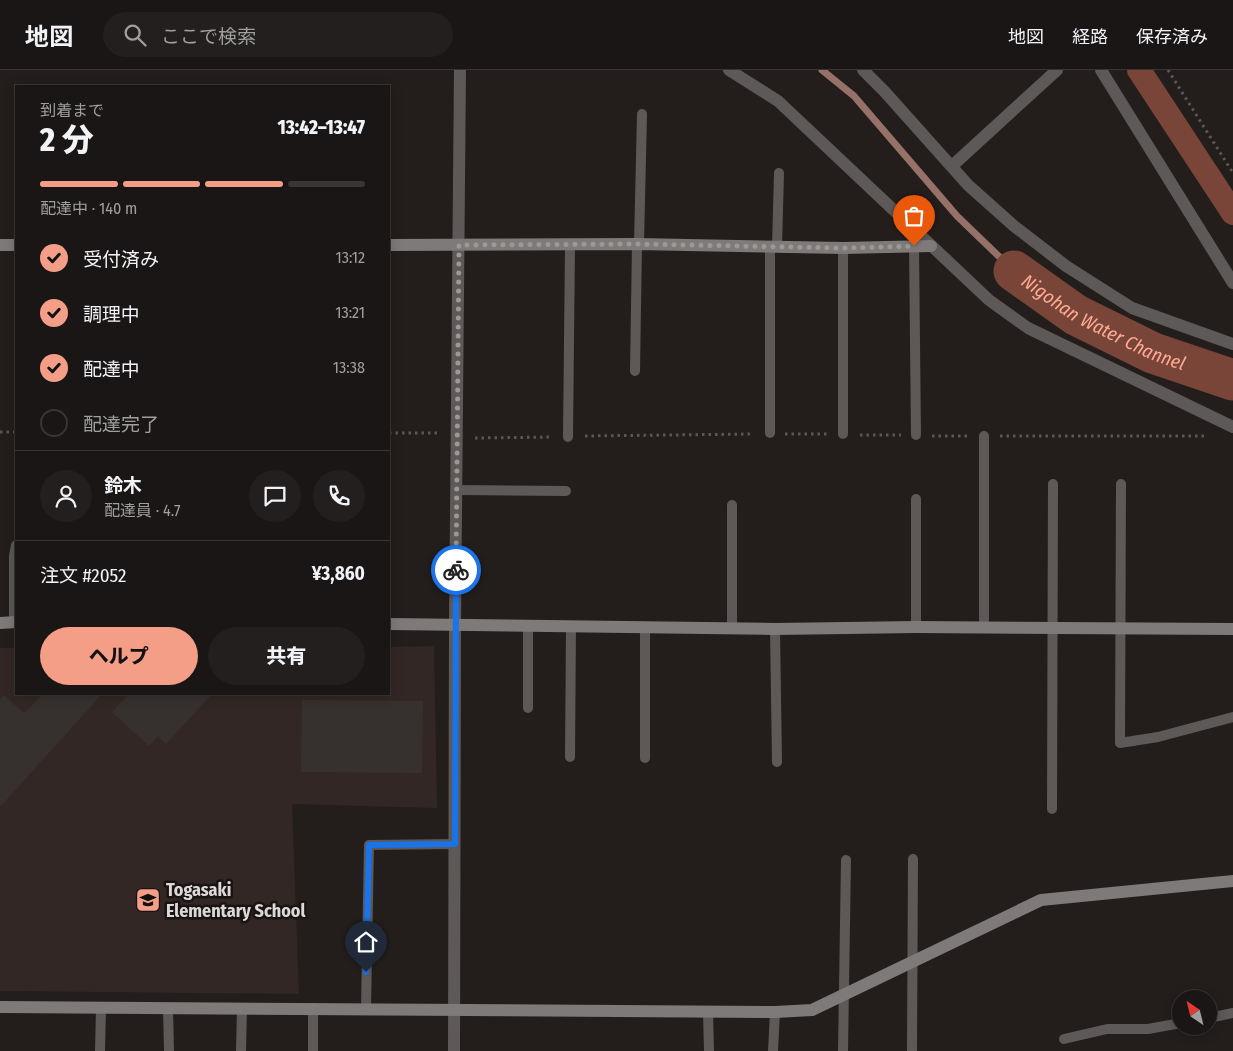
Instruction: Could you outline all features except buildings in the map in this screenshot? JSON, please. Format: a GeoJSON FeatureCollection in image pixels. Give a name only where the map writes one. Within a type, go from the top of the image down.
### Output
{"type":"FeatureCollection","features":[{"type":"Feature","properties":{"kind":"street"},"geometry":{"type":"LineString","coordinates":[[454,1051],[455,625],[460,70]]}},
{"type":"Feature","properties":{"kind":"street"},"geometry":{"type":"LineString","coordinates":[[729,70],[778,100],[990,300],[1028,328],[1233,427]]}},
{"type":"Feature","properties":{"kind":"street"},"geometry":{"type":"LineString","coordinates":[[863,70],[968,185],[1014,226],[1066,266],[1132,308],[1233,344]]}},
{"type":"Feature","properties":{"kind":"street"},"geometry":{"type":"LineString","coordinates":[[952,166],[1057,70]]}},
{"type":"Feature","properties":{"kind":"street"},"geometry":{"type":"LineString","coordinates":[[1101,70],[1233,283]]}},
{"type":"Feature","properties":{"kind":"street"},"geometry":{"type":"LineString","coordinates":[[390,245],[638,244],[842,248],[931,246]]}},
{"type":"Feature","properties":{"kind":"street"},"geometry":{"type":"LineString","coordinates":[[0,245],[15,245]]}},
{"type":"Feature","properties":{"kind":"street"},"geometry":{"type":"LineString","coordinates":[[0,622],[15,622]]}},
{"type":"Feature","properties":{"kind":"street"},"geometry":{"type":"LineString","coordinates":[[390,624],[775,629],[916,627],[1233,629]]}},
{"type":"Feature","properties":{"kind":"street"},"geometry":{"type":"LineString","coordinates":[[0,1007],[168,1009],[454,1008],[775,1012],[812,1010],[1041,900],[1233,881]]}},
{"type":"Feature","properties":{"kind":"lane"},"geometry":{"type":"LineString","coordinates":[[635,371],[642,114]]}},
{"type":"Feature","properties":{"kind":"lane"},"geometry":{"type":"LineString","coordinates":[[770,433],[774,246],[778,173]]}},
{"type":"Feature","properties":{"kind":"lane"},"geometry":{"type":"LineString","coordinates":[[568,436],[570,245]]}},
{"type":"Feature","properties":{"kind":"lane"},"geometry":{"type":"LineString","coordinates":[[914,246],[916,435]]}},
{"type":"Feature","properties":{"kind":"lane"},"geometry":{"type":"LineString","coordinates":[[842,248],[843,434]]}},
{"type":"Feature","properties":{"kind":"lane"},"geometry":{"type":"LineString","coordinates":[[984,436],[984,628]]}},
{"type":"Feature","properties":{"kind":"lane"},"geometry":{"type":"LineString","coordinates":[[1052,809],[1053,484]]}},
{"type":"Feature","properties":{"kind":"lane"},"geometry":{"type":"LineString","coordinates":[[1121,484],[1120,743],[1158,737],[1233,717]]}},
{"type":"Feature","properties":{"kind":"lane"},"geometry":{"type":"LineString","coordinates":[[456,490],[566,491]]}},
{"type":"Feature","properties":{"kind":"lane"},"geometry":{"type":"LineString","coordinates":[[916,499],[916,627]]}},
{"type":"Feature","properties":{"kind":"lane"},"geometry":{"type":"LineString","coordinates":[[732,505],[732,628]]}},
{"type":"Feature","properties":{"kind":"lane"},"geometry":{"type":"LineString","coordinates":[[15,550],[15,622]]}},
{"type":"Feature","properties":{"kind":"lane"},"geometry":{"type":"LineString","coordinates":[[528,626],[528,708]]}},
{"type":"Feature","properties":{"kind":"lane"},"geometry":{"type":"LineString","coordinates":[[570,757],[571,626]]}},
{"type":"Feature","properties":{"kind":"lane"},"geometry":{"type":"LineString","coordinates":[[644,758],[645,628]]}},
{"type":"Feature","properties":{"kind":"lane"},"geometry":{"type":"LineString","coordinates":[[775,629],[776,762]]}},
{"type":"Feature","properties":{"kind":"lane"},"geometry":{"type":"LineString","coordinates":[[366,1009],[369,845],[455,844]]}},
{"type":"Feature","properties":{"kind":"lane"},"geometry":{"type":"LineString","coordinates":[[912,1051],[913,859]]}},
{"type":"Feature","properties":{"kind":"lane"},"geometry":{"type":"LineString","coordinates":[[843,1051],[846,860]]}},
{"type":"Feature","properties":{"kind":"lane"},"geometry":{"type":"LineString","coordinates":[[100,1051],[101,1008]]}},
{"type":"Feature","properties":{"kind":"lane"},"geometry":{"type":"LineString","coordinates":[[241,1051],[242,1008]]}},
{"type":"Feature","properties":{"kind":"lane"},"geometry":{"type":"LineString","coordinates":[[313,1008],[313,1051]]}},
{"type":"Feature","properties":{"kind":"lane"},"geometry":{"type":"LineString","coordinates":[[168,1009],[169,1051]]}},
{"type":"Feature","properties":{"kind":"lane"},"geometry":{"type":"LineString","coordinates":[[708,1011],[708,1051]]}},
{"type":"Feature","properties":{"kind":"lane"},"geometry":{"type":"LineString","coordinates":[[774,1051],[775,1012]]}},
{"type":"Feature","properties":{"kind":"lane"},"geometry":{"type":"LineString","coordinates":[[1218,1016],[1233,1013]]}},
{"type":"Feature","properties":{"kind":"lane"},"geometry":{"type":"LineString","coordinates":[[1064,1039],[1107,1029],[1148,1029],[1172,1025]]}},
{"type":"Feature","properties":{"kind":"path"},"geometry":{"type":"LineString","coordinates":[[1168,70],[1233,173]]}},
{"type":"Feature","properties":{"kind":"path"},"geometry":{"type":"LineString","coordinates":[[0,432],[15,432]]}},
{"type":"Feature","properties":{"kind":"path"},"geometry":{"type":"LineString","coordinates":[[390,433],[445,433]]}},
{"type":"Feature","properties":{"kind":"shaded area","name":"Togasaki Elementary School"},"geometry":{"type":"Polygon","coordinates":[[[434,646],[437,808],[292,804],[299,994],[0,991],[0,648],[15,648],[15,695],[390,695],[390,647],[434,646]]]}},
{"type":"Feature","properties":{"kind":"waterway","name":"Nigohan Water Channel"},"geometry":{"type":"LineString","coordinates":[[822,70],[854,96],[957,216],[1014,271]]}},
{"type":"Feature","properties":{"kind":"waterway"},"geometry":{"type":"LineString","coordinates":[[1139,70],[1233,213]]}},
{"type":"Feature","properties":{"kind":"waterway","name":"Nigohan Water Channel"},"geometry":{"type":"LineString","coordinates":[[1014,271],[1076,315],[1153,353],[1233,380]]}},
{"type":"Feature","properties":{"kind":"way so far"},"geometry":{"type":"LineString","coordinates":[[456,570],[459,245],[637,244],[842,248],[914,246]]}},
{"type":"Feature","properties":{"kind":"place","name":"Togasaki Elementary School"},"geometry":{"type":"Point","coordinates":[148,900]}},
{"type":"Feature","properties":{"kind":"route"},"geometry":{"type":"LineString","coordinates":[[366,972],[369,845],[455,844],[456,570]]}}]}
